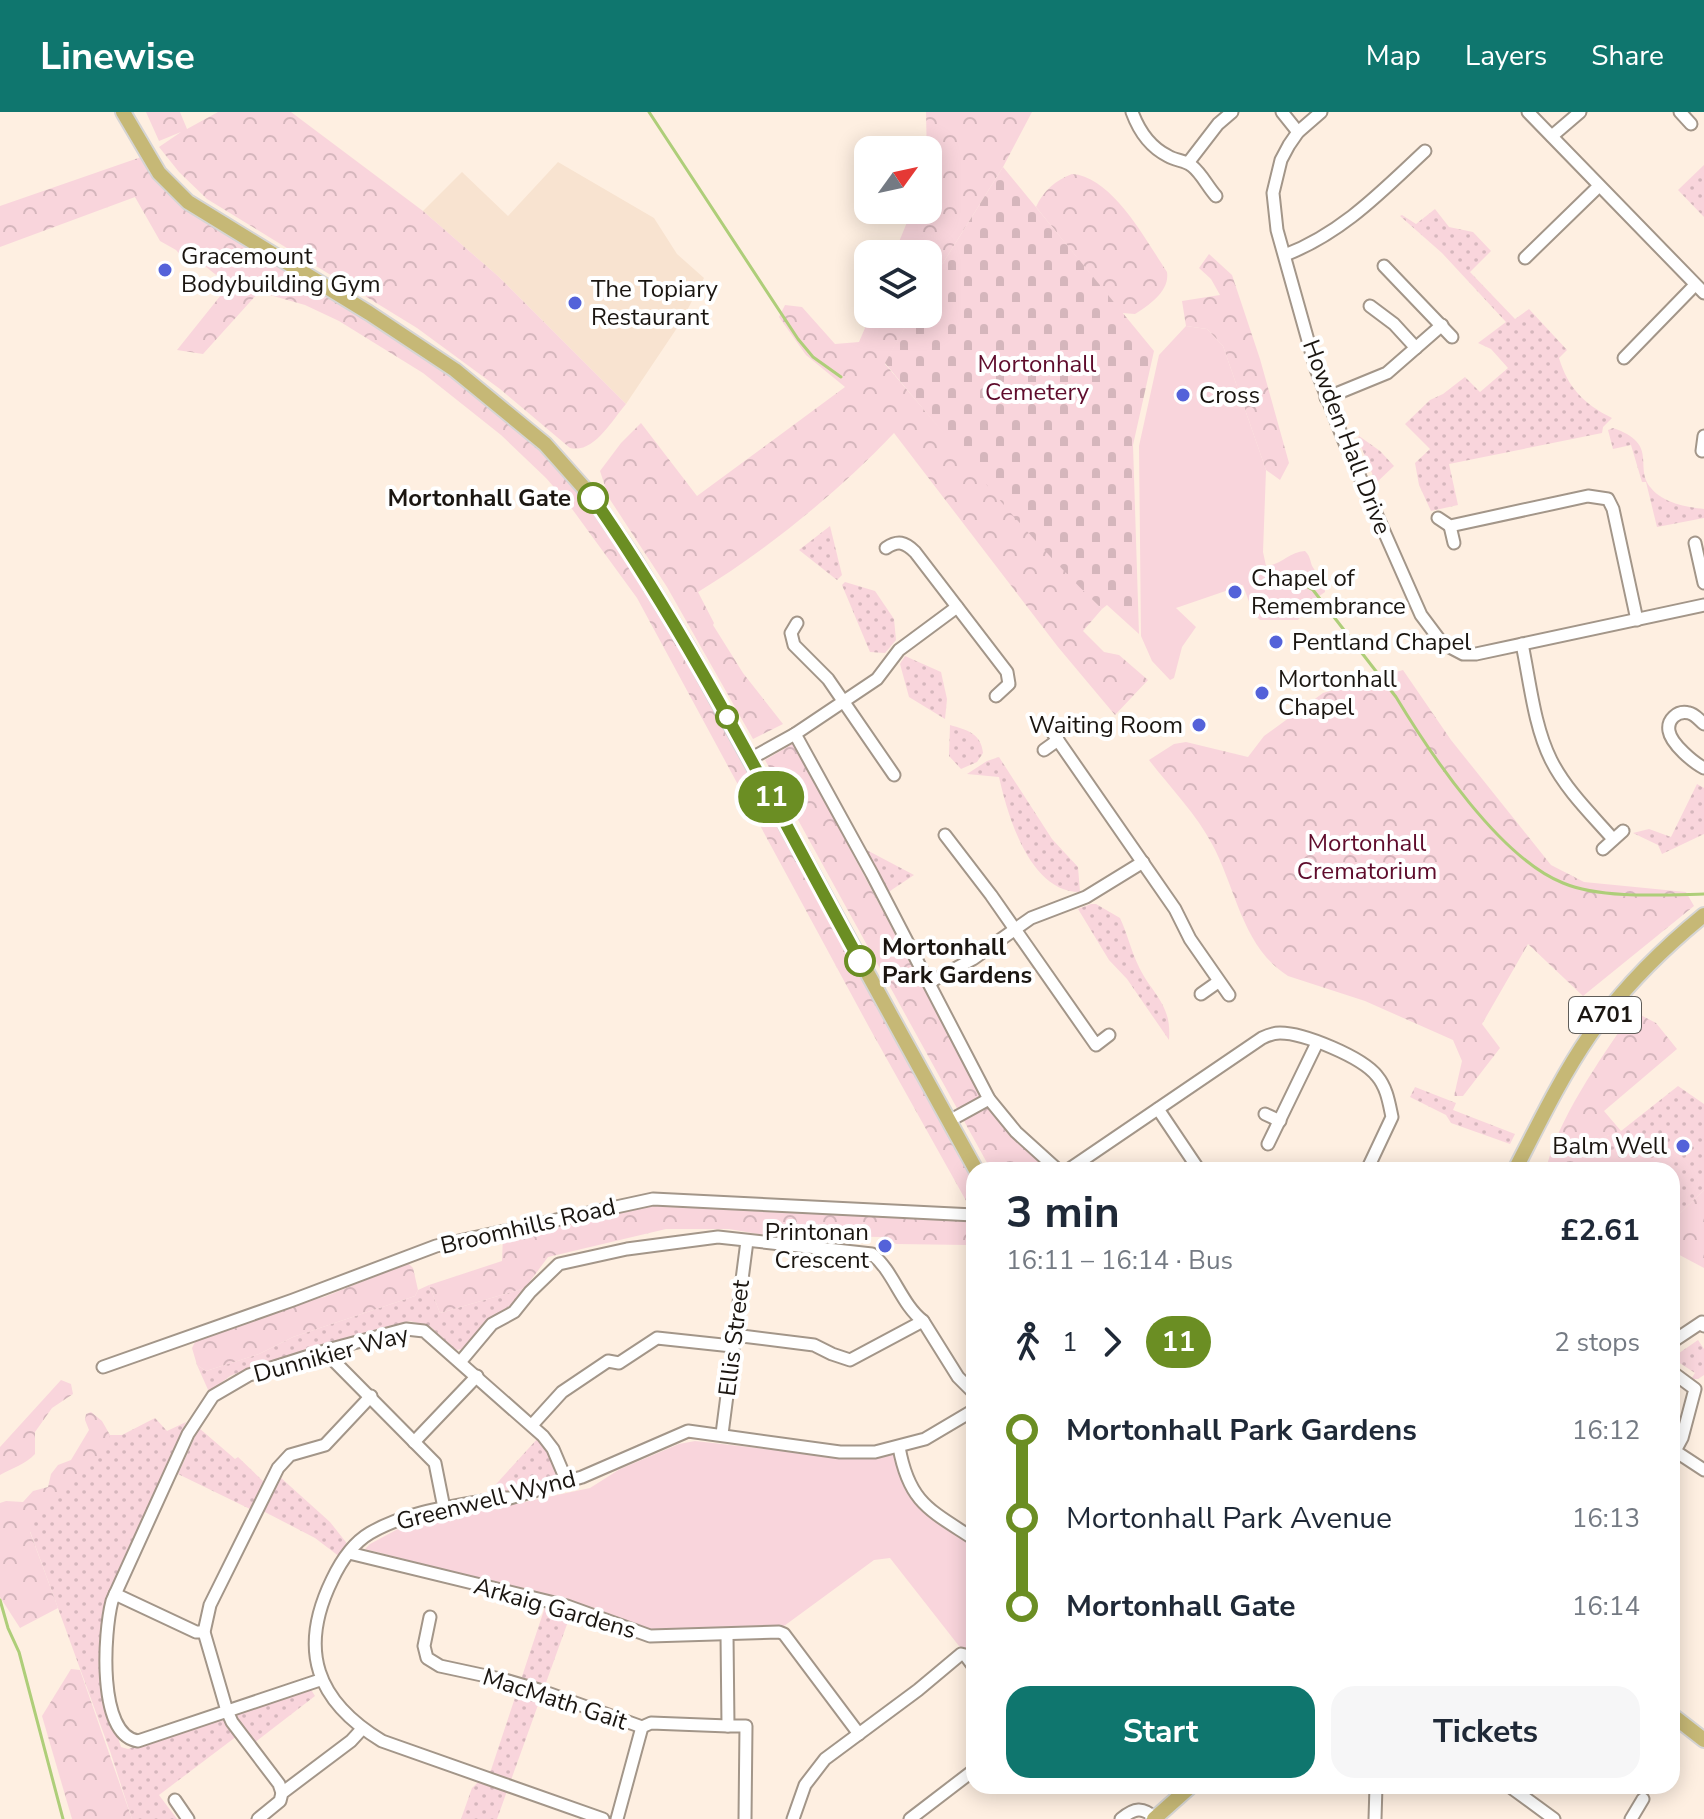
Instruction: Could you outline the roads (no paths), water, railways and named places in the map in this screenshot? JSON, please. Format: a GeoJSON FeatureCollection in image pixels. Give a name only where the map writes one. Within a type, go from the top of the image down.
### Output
{"type":"FeatureCollection","features":[{"type":"Feature","properties":{"kind":"main road"},"geometry":{"type":"LineString","coordinates":[[123,112],[147,155],[173,189],[188,202],[445,362],[545,444],[593,498],[689,649],[972,1162]]}},
{"type":"Feature","properties":{"kind":"main road","name":"A701"},"geometry":{"type":"LineString","coordinates":[[1519,1162],[1578,1054],[1607,1012],[1653,961],[1704,915]]}},
{"type":"Feature","properties":{"kind":"main road"},"geometry":{"type":"LineString","coordinates":[[1680,1721],[1704,1740]]}},
{"type":"Feature","properties":{"kind":"main road"},"geometry":{"type":"LineString","coordinates":[[1155,1819],[1183,1794]]}},
{"type":"Feature","properties":{"kind":"main road"},"geometry":{"type":"LineString","coordinates":[[1169,1819],[1186,1794]]}},
{"type":"Feature","properties":{"kind":"street"},"geometry":{"type":"LineString","coordinates":[[1132,112],[1150,143],[1168,156],[1188,163],[1201,174],[1216,196]]}},
{"type":"Feature","properties":{"kind":"street"},"geometry":{"type":"LineString","coordinates":[[1188,163],[1218,124],[1232,112]]}},
{"type":"Feature","properties":{"kind":"street"},"geometry":{"type":"LineString","coordinates":[[1282,112],[1298,132]]}},
{"type":"Feature","properties":{"kind":"street","name":"Howden Hall Drive"},"geometry":{"type":"LineString","coordinates":[[1321,112],[1298,132],[1281,160],[1273,186],[1274,208],[1326,398],[1399,567],[1431,631],[1448,647],[1469,655],[1704,605]]}},
{"type":"Feature","properties":{"kind":"street"},"geometry":{"type":"LineString","coordinates":[[1528,112],[1700,289],[1624,358]]}},
{"type":"Feature","properties":{"kind":"street"},"geometry":{"type":"LineString","coordinates":[[1552,136],[1580,112]]}},
{"type":"Feature","properties":{"kind":"street"},"geometry":{"type":"LineString","coordinates":[[1680,112],[1691,124]]}},
{"type":"Feature","properties":{"kind":"street"},"geometry":{"type":"LineString","coordinates":[[1285,255],[1316,243],[1350,220],[1425,151]]}},
{"type":"Feature","properties":{"kind":"street"},"geometry":{"type":"LineString","coordinates":[[1525,258],[1599,186]]}},
{"type":"Feature","properties":{"kind":"street"},"geometry":{"type":"LineString","coordinates":[[1384,266],[1452,337]]}},
{"type":"Feature","properties":{"kind":"street"},"geometry":{"type":"LineString","coordinates":[[1370,306],[1394,324],[1416,348]]}},
{"type":"Feature","properties":{"kind":"street"},"geometry":{"type":"LineString","coordinates":[[1326,398],[1387,373],[1442,325]]}},
{"type":"Feature","properties":{"kind":"street"},"geometry":{"type":"LineString","coordinates":[[1450,526],[1588,496],[1608,499],[1613,509],[1637,620]]}},
{"type":"Feature","properties":{"kind":"street"},"geometry":{"type":"LineString","coordinates":[[1438,518],[1450,526],[1454,543]]}},
{"type":"Feature","properties":{"kind":"street"},"geometry":{"type":"LineString","coordinates":[[886,548],[894,543],[907,544],[1010,678],[1005,690],[996,696]]}},
{"type":"Feature","properties":{"kind":"street"},"geometry":{"type":"LineString","coordinates":[[1695,543],[1704,583]]}},
{"type":"Feature","properties":{"kind":"street"},"geometry":{"type":"LineString","coordinates":[[750,759],[795,734],[877,679],[899,650],[957,607]]}},
{"type":"Feature","properties":{"kind":"street"},"geometry":{"type":"LineString","coordinates":[[797,623],[791,633],[794,645],[822,671],[894,775]]}},
{"type":"Feature","properties":{"kind":"street"},"geometry":{"type":"LineString","coordinates":[[1522,644],[1541,730],[1551,760],[1613,839]]}},
{"type":"Feature","properties":{"kind":"street"},"geometry":{"type":"LineString","coordinates":[[1704,724],[1695,715],[1685,712],[1672,718],[1669,728],[1672,739],[1704,768]]}},
{"type":"Feature","properties":{"kind":"street"},"geometry":{"type":"LineString","coordinates":[[1048,726],[1175,909],[1190,939],[1229,995]]}},
{"type":"Feature","properties":{"kind":"street"},"geometry":{"type":"LineString","coordinates":[[795,734],[930,982],[989,1099],[1016,1132],[1049,1162]]}},
{"type":"Feature","properties":{"kind":"street"},"geometry":{"type":"LineString","coordinates":[[1044,750],[1058,740]]}},
{"type":"Feature","properties":{"kind":"street"},"geometry":{"type":"LineString","coordinates":[[1603,849],[1623,831]]}},
{"type":"Feature","properties":{"kind":"street"},"geometry":{"type":"LineString","coordinates":[[945,835],[1096,1045],[1109,1035]]}},
{"type":"Feature","properties":{"kind":"street"},"geometry":{"type":"LineString","coordinates":[[930,982],[973,959],[1031,918],[1086,897],[1143,862]]}},
{"type":"Feature","properties":{"kind":"street"},"geometry":{"type":"LineString","coordinates":[[1201,994],[1218,982]]}},
{"type":"Feature","properties":{"kind":"street"},"geometry":{"type":"LineString","coordinates":[[1080,1162],[1262,1038],[1280,1033],[1354,1058],[1370,1069],[1383,1085],[1392,1117],[1371,1162]]}},
{"type":"Feature","properties":{"kind":"street"},"geometry":{"type":"LineString","coordinates":[[1268,1144],[1317,1043]]}},
{"type":"Feature","properties":{"kind":"street"},"geometry":{"type":"LineString","coordinates":[[949,1121],[989,1099]]}},
{"type":"Feature","properties":{"kind":"street"},"geometry":{"type":"LineString","coordinates":[[1158,1109],[1194,1162]]}},
{"type":"Feature","properties":{"kind":"street"},"geometry":{"type":"LineString","coordinates":[[1265,1114],[1280,1121]]}},
{"type":"Feature","properties":{"kind":"street","name":"Broomhills Road"},"geometry":{"type":"LineString","coordinates":[[103,1367],[436,1246],[653,1199],[966,1215]]}},
{"type":"Feature","properties":{"kind":"street"},"geometry":{"type":"LineString","coordinates":[[461,1361],[492,1324],[514,1312],[559,1264],[627,1249],[718,1237],[872,1254],[887,1269],[966,1385]]}},
{"type":"Feature","properties":{"kind":"street","name":"Ellis Street"},"geometry":{"type":"LineString","coordinates":[[722,1434],[747,1241]]}},
{"type":"Feature","properties":{"kind":"street"},"geometry":{"type":"LineString","coordinates":[[532,1425],[562,1392],[608,1361],[619,1363],[657,1338],[814,1345],[850,1360],[923,1321]]}},
{"type":"Feature","properties":{"kind":"street"},"geometry":{"type":"LineString","coordinates":[[1680,1337],[1702,1322],[1704,1326]]}},
{"type":"Feature","properties":{"kind":"street","name":"Dunnikier Way"},"geometry":{"type":"LineString","coordinates":[[227,1711],[138,1741],[128,1739],[119,1732],[108,1688],[108,1616],[115,1594],[194,1421],[213,1396],[249,1375],[331,1349],[414,1329],[435,1338],[532,1425],[553,1449],[567,1482]]}},
{"type":"Feature","properties":{"kind":"street"},"geometry":{"type":"LineString","coordinates":[[331,1349],[334,1361],[435,1463],[444,1508]]}},
{"type":"Feature","properties":{"kind":"street"},"geometry":{"type":"LineString","coordinates":[[414,1442],[477,1376]]}},
{"type":"Feature","properties":{"kind":"street"},"geometry":{"type":"LineString","coordinates":[[1680,1378],[1695,1389],[1680,1441]]}},
{"type":"Feature","properties":{"kind":"street"},"geometry":{"type":"LineString","coordinates":[[258,1819],[280,1801],[282,1793],[279,1784],[227,1711],[204,1632],[210,1605],[278,1468],[290,1455],[325,1445],[371,1396]]}},
{"type":"Feature","properties":{"kind":"street","name":"Greenwell Wynd"},"geometry":{"type":"LineString","coordinates":[[320,1680],[315,1654],[317,1615],[339,1566],[367,1535],[403,1516],[510,1498],[567,1482],[688,1431],[840,1452],[875,1452],[941,1432],[966,1415]]}},
{"type":"Feature","properties":{"kind":"street"},"geometry":{"type":"LineString","coordinates":[[899,1447],[914,1493],[923,1505],[966,1534]]}},
{"type":"Feature","properties":{"kind":"street"},"geometry":{"type":"LineString","coordinates":[[1680,1455],[1704,1470]]}},
{"type":"Feature","properties":{"kind":"street","name":"Arkaig Gardens"},"geometry":{"type":"LineString","coordinates":[[349,1553],[567,1606],[650,1636],[779,1632],[784,1634],[859,1734]]}},
{"type":"Feature","properties":{"kind":"street"},"geometry":{"type":"LineString","coordinates":[[115,1594],[196,1632],[204,1632]]}},
{"type":"Feature","properties":{"kind":"street","name":"MacMath Gait"},"geometry":{"type":"LineString","coordinates":[[430,1617],[424,1646],[427,1658],[440,1666],[505,1680],[642,1727],[651,1723],[728,1726]]}},
{"type":"Feature","properties":{"kind":"street"},"geometry":{"type":"LineString","coordinates":[[727,1635],[728,1726],[746,1726],[745,1819]]}},
{"type":"Feature","properties":{"kind":"street"},"geometry":{"type":"LineString","coordinates":[[793,1819],[799,1799],[815,1769],[961,1654],[966,1656]]}},
{"type":"Feature","properties":{"kind":"street"},"geometry":{"type":"LineString","coordinates":[[227,1711],[320,1680],[362,1729],[382,1741],[603,1819]]}},
{"type":"Feature","properties":{"kind":"street"},"geometry":{"type":"LineString","coordinates":[[617,1819],[642,1727]]}},
{"type":"Feature","properties":{"kind":"street"},"geometry":{"type":"LineString","coordinates":[[282,1793],[351,1741],[362,1729]]}},
{"type":"Feature","properties":{"kind":"street"},"geometry":{"type":"LineString","coordinates":[[910,1819],[966,1776]]}},
{"type":"Feature","properties":{"kind":"street"},"geometry":{"type":"LineString","coordinates":[[1375,1819],[1376,1794]]}},
{"type":"Feature","properties":{"kind":"street"},"geometry":{"type":"LineString","coordinates":[[1520,1794],[1554,1819]]}},
{"type":"Feature","properties":{"kind":"street"},"geometry":{"type":"LineString","coordinates":[[1631,1819],[1643,1799]]}},
{"type":"Feature","properties":{"kind":"street"},"geometry":{"type":"LineString","coordinates":[[175,1800],[188,1819]]}},
{"type":"Feature","properties":{"kind":"street"},"geometry":{"type":"LineString","coordinates":[[1121,1819],[1139,1808],[1155,1819]]}},
{"type":"Feature","properties":{"kind":"waterway"},"geometry":{"type":"LineString","coordinates":[[649,112],[798,339],[813,357],[841,377]]}},
{"type":"Feature","properties":{"kind":"waterway"},"geometry":{"type":"LineString","coordinates":[[1282,583],[1303,584],[1313,590],[1396,697],[1469,802],[1515,852],[1539,870],[1563,883],[1595,892],[1704,894]]}},
{"type":"Feature","properties":{"kind":"waterway"},"geometry":{"type":"LineString","coordinates":[[0,1600],[19,1652],[63,1819]]}},
{"type":"Feature","properties":{"kind":"place","name":"Gracemount Bodybuilding Gym"},"geometry":{"type":"Point","coordinates":[165,270]}},
{"type":"Feature","properties":{"kind":"place","name":"The Topiary Restaurant"},"geometry":{"type":"Point","coordinates":[575,303]}},
{"type":"Feature","properties":{"kind":"place","name":"Cross"},"geometry":{"type":"Point","coordinates":[1183,395]}},
{"type":"Feature","properties":{"kind":"place","name":"Mortonhall Gate"},"geometry":{"type":"Point","coordinates":[593,498]}},
{"type":"Feature","properties":{"kind":"place","name":"Chapel of Remembrance"},"geometry":{"type":"Point","coordinates":[1235,592]}},
{"type":"Feature","properties":{"kind":"place","name":"Pentland Chapel"},"geometry":{"type":"Point","coordinates":[1276,642]}},
{"type":"Feature","properties":{"kind":"place","name":"Mortonhall Chapel"},"geometry":{"type":"Point","coordinates":[1262,693]}},
{"type":"Feature","properties":{"kind":"place","name":"Waiting Room"},"geometry":{"type":"Point","coordinates":[1199,725]}},
{"type":"Feature","properties":{"kind":"place","name":"Mortonhall Park Gardens"},"geometry":{"type":"Point","coordinates":[860,961]}},
{"type":"Feature","properties":{"kind":"place","name":"Balm Well"},"geometry":{"type":"Point","coordinates":[1683,1146]}},
{"type":"Feature","properties":{"kind":"place","name":"Printonan Crescent"},"geometry":{"type":"Point","coordinates":[885,1246]}},
{"type":"Feature","properties":{"kind":"park label","name":"Mortonhall Cemetery"},"geometry":{"type":"Point","coordinates":[1037,378]}},
{"type":"Feature","properties":{"kind":"park label","name":"Mortonhall Crematorium"},"geometry":{"type":"Point","coordinates":[1367,857]}}]}
